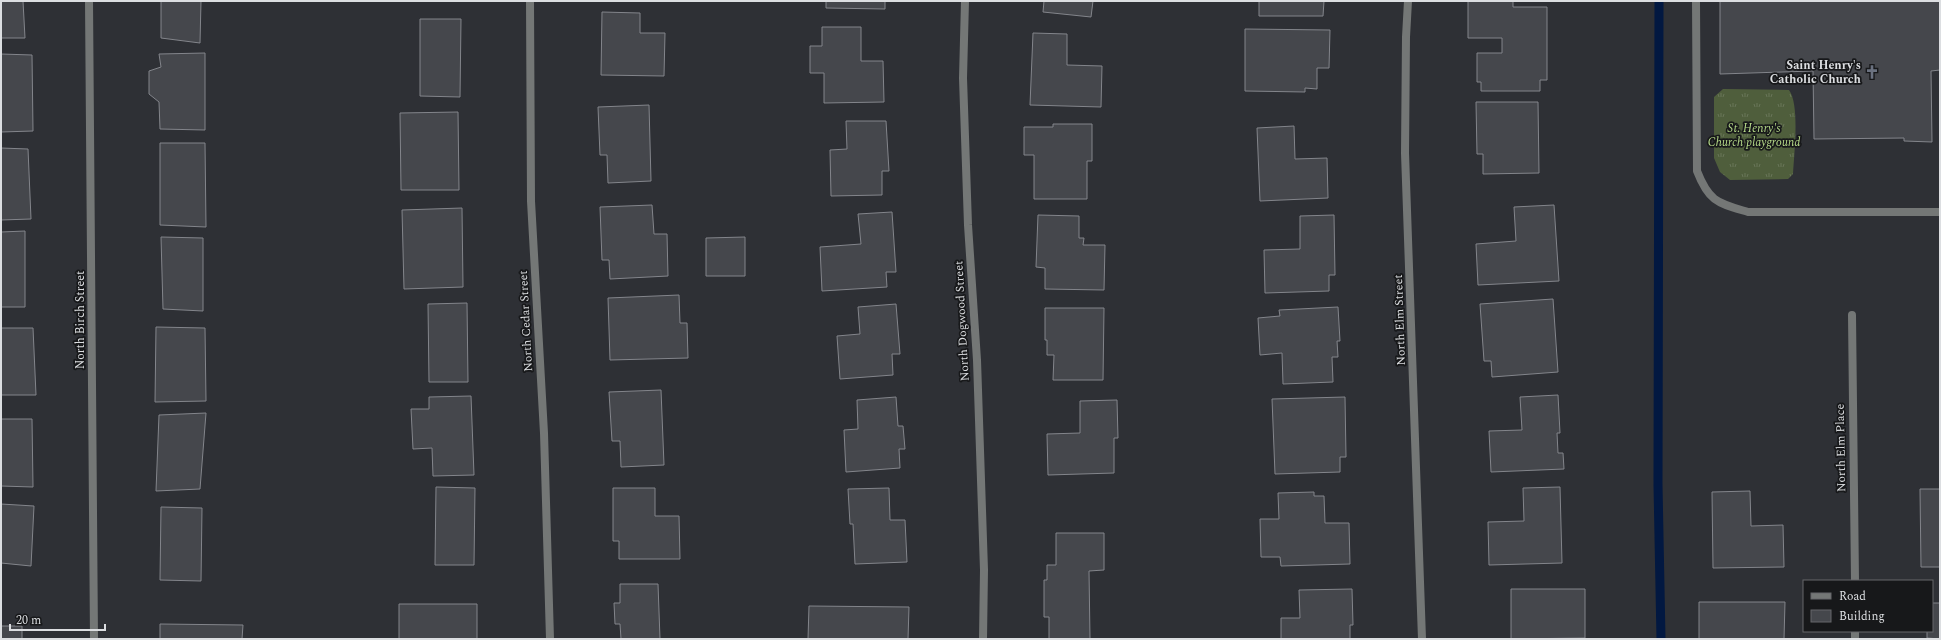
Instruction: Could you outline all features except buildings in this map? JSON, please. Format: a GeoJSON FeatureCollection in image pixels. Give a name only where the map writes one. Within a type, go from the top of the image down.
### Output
{"type":"FeatureCollection","features":[{"type":"Feature","properties":{"kind":"street","name":"North Birch Street"},"geometry":{"type":"LineString","coordinates":[[89,1],[94,639]]}},
{"type":"Feature","properties":{"kind":"street","name":"North Cedar Street"},"geometry":{"type":"LineString","coordinates":[[530,1],[531,201],[544,434],[550,639]]}},
{"type":"Feature","properties":{"kind":"street","name":"North Dogwood Street"},"geometry":{"type":"LineString","coordinates":[[965,1],[963,78],[968,225],[977,360],[984,570],[983,639]]}},
{"type":"Feature","properties":{"kind":"street","name":"North Elm Street"},"geometry":{"type":"LineString","coordinates":[[1408,1],[1406,37],[1405,153],[1422,639]]}},
{"type":"Feature","properties":{"kind":"street"},"geometry":{"type":"LineString","coordinates":[[1696,1],[1697,171],[1705,191],[1722,204],[1748,212],[1940,212]]}},
{"type":"Feature","properties":{"kind":"street","name":"North Elm Place"},"geometry":{"type":"LineString","coordinates":[[1852,315],[1855,580]]}},
{"type":"Feature","properties":{"kind":"green space","name":"St. Henry's Church playground"},"geometry":{"type":"Polygon","coordinates":[[[1723,89],[1789,90],[1794,107],[1796,130],[1793,174],[1788,179],[1730,180],[1720,172],[1714,158],[1714,97],[1723,89]]]}},
{"type":"Feature","properties":{"kind":"waterway"},"geometry":{"type":"LineString","coordinates":[[1659,1],[1658,485],[1661,639]]}},
{"type":"Feature","properties":{"kind":"place","name":"Saint Henry's Catholic Church"},"geometry":{"type":"Point","coordinates":[1872,72]}}]}
